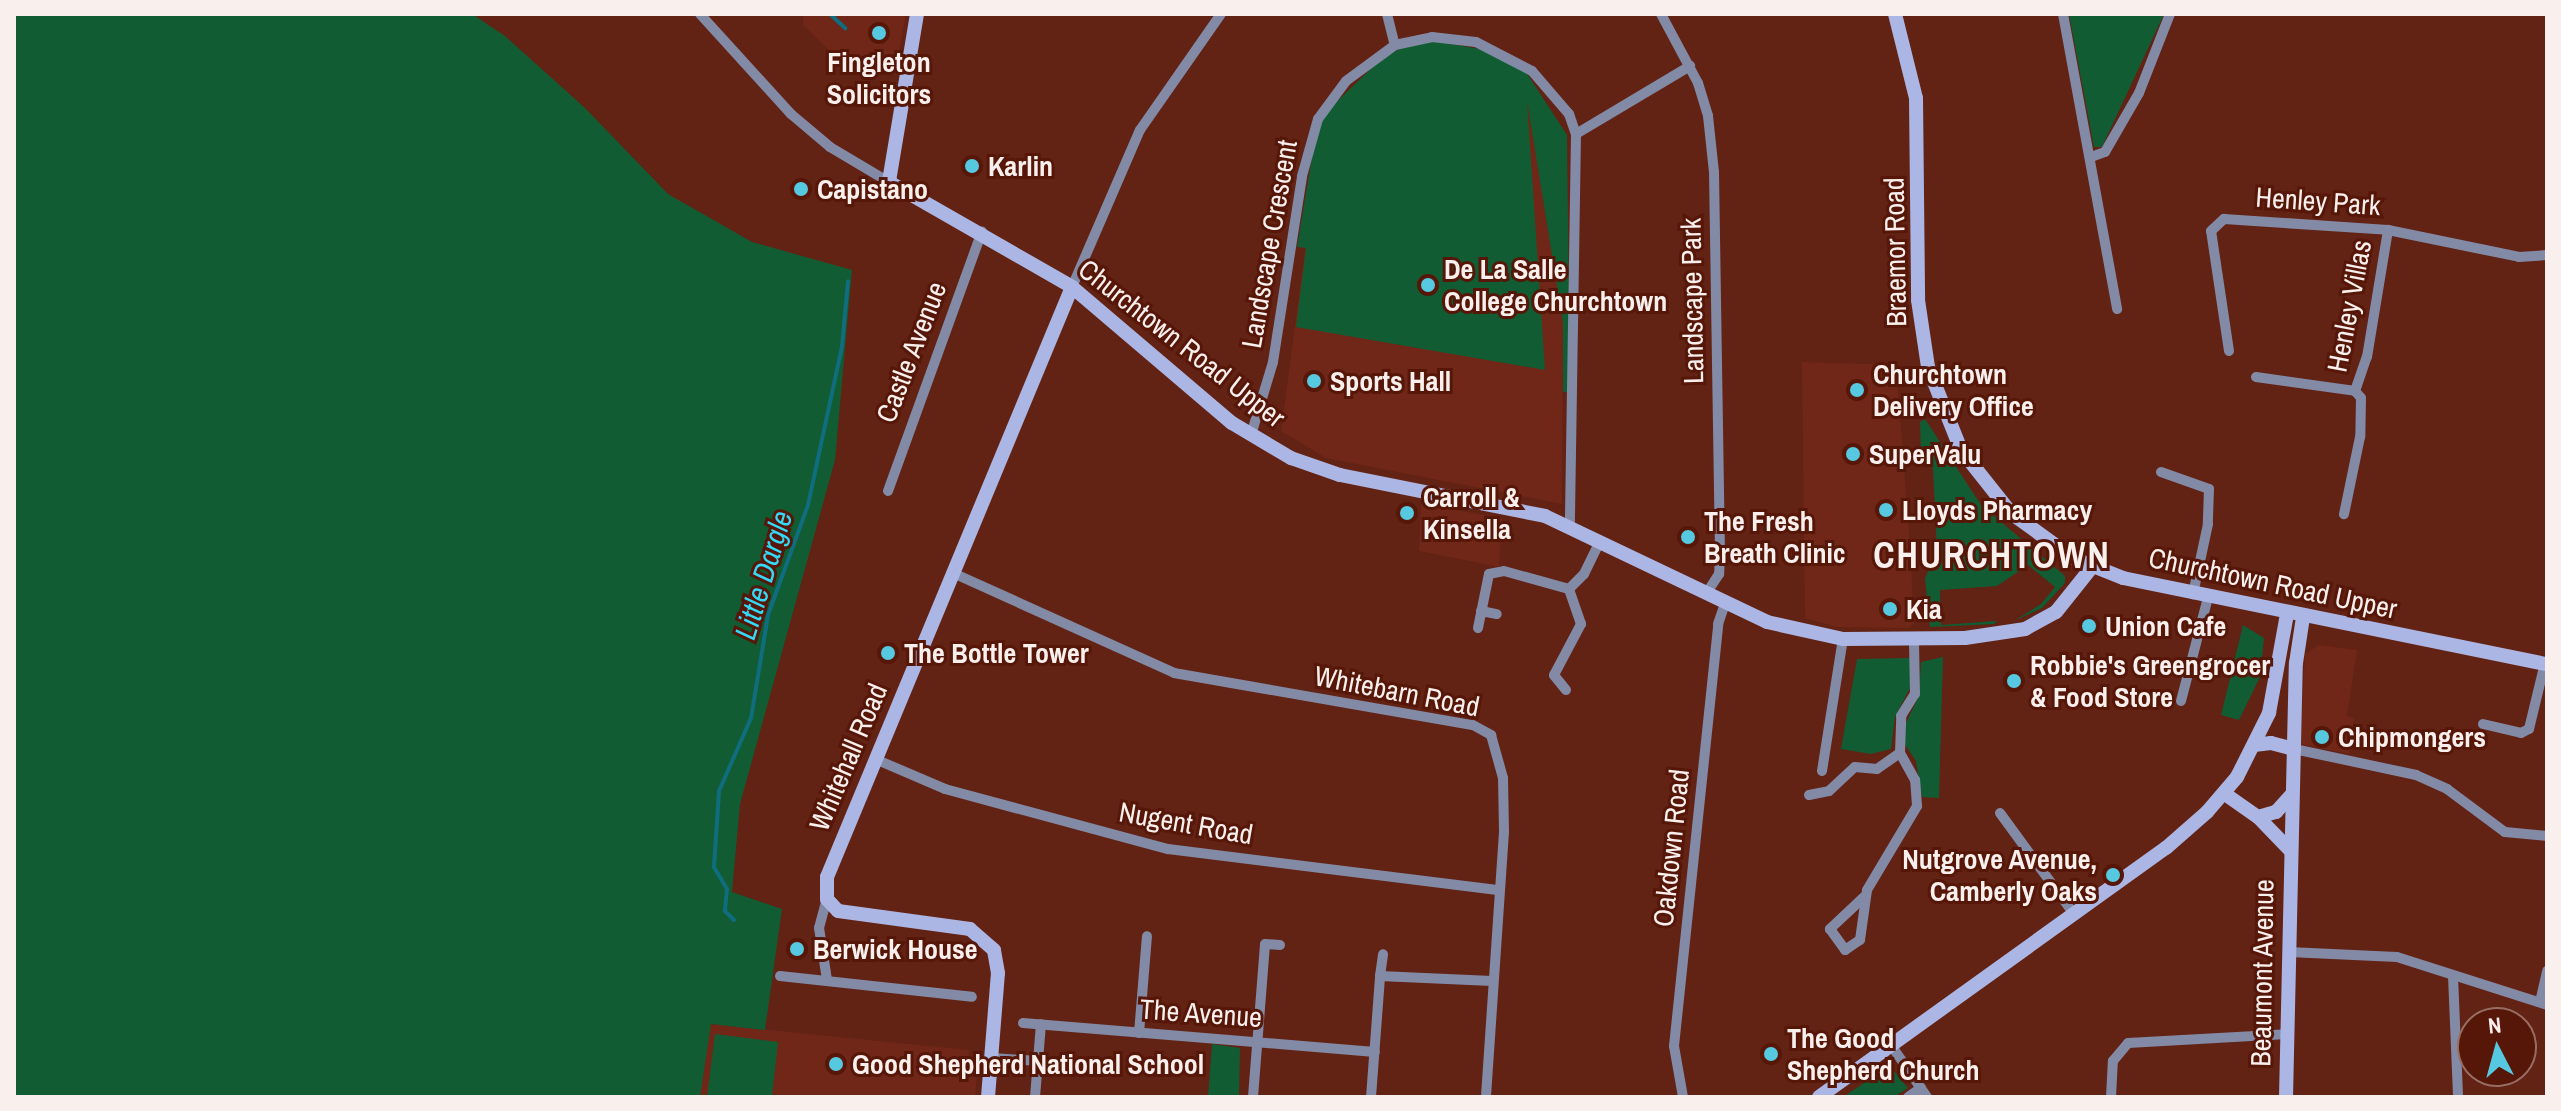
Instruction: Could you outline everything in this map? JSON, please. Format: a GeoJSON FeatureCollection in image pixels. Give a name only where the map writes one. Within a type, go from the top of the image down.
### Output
{"type":"FeatureCollection","features":[{"type":"Feature","properties":{"kind":"street"},"geometry":{"type":"LineString","coordinates":[[700,14],[791,114],[830,147],[889,182],[917,14]]}},
{"type":"Feature","properties":{"kind":"street"},"geometry":{"type":"LineString","coordinates":[[1072,287],[1140,130],[1221,14]]}},
{"type":"Feature","properties":{"kind":"street"},"geometry":{"type":"LineString","coordinates":[[1387,14],[1395,45]]}},
{"type":"Feature","properties":{"kind":"street","name":"Landscape Park"},"geometry":{"type":"LineString","coordinates":[[1661,14],[1690,66],[1708,116],[1714,172],[1720,551],[1719,574],[1706,594]]}},
{"type":"Feature","properties":{"kind":"street","name":"Braemor Road"},"geometry":{"type":"LineString","coordinates":[[1895,14],[1916,98],[1918,300],[1924,348],[1937,397],[1961,450],[1990,491],[2033,530],[2092,567]]}},
{"type":"Feature","properties":{"kind":"street"},"geometry":{"type":"LineString","coordinates":[[2063,14],[2117,309]]}},
{"type":"Feature","properties":{"kind":"street"},"geometry":{"type":"LineString","coordinates":[[2091,157],[2105,152],[2139,93],[2170,14]]}},
{"type":"Feature","properties":{"kind":"street","name":"Landscape Crescent"},"geometry":{"type":"LineString","coordinates":[[1251,435],[1273,362],[1310,136],[1346,81],[1395,45],[1452,37],[1499,51],[1532,71],[1554,95],[1576,134]]}},
{"type":"Feature","properties":{"kind":"street"},"geometry":{"type":"LineString","coordinates":[[1570,528],[1576,134],[1690,66]]}},
{"type":"Feature","properties":{"kind":"street","name":"Churchtown Road Upper"},"geometry":{"type":"LineString","coordinates":[[889,182],[982,231],[1072,287],[1251,435],[1291,458],[1340,475],[1499,505],[1570,528],[1767,622],[1843,639],[1914,640],[2025,629],[2056,612],[2092,567],[2200,596],[2546,661]]}},
{"type":"Feature","properties":{"kind":"street","name":"Henley Park"},"geometry":{"type":"LineString","coordinates":[[2229,351],[2211,231],[2214,223],[2224,219],[2388,230],[2519,257],[2547,255]]}},
{"type":"Feature","properties":{"kind":"street","name":"Henley Villas"},"geometry":{"type":"LineString","coordinates":[[2355,391],[2367,357],[2388,230]]}},
{"type":"Feature","properties":{"kind":"street","name":"Castle Avenue"},"geometry":{"type":"LineString","coordinates":[[888,491],[916,402],[982,231]]}},
{"type":"Feature","properties":{"kind":"street","name":"Whitehall Road"},"geometry":{"type":"LineString","coordinates":[[827,899],[827,877],[1072,287]]}},
{"type":"Feature","properties":{"kind":"street"},"geometry":{"type":"LineString","coordinates":[[2256,377],[2355,391],[2364,410],[2344,514]]}},
{"type":"Feature","properties":{"kind":"street"},"geometry":{"type":"LineString","coordinates":[[2161,472],[2209,489],[2200,596],[2181,701]]}},
{"type":"Feature","properties":{"kind":"street"},"geometry":{"type":"LineString","coordinates":[[1569,589],[1584,574],[1600,541]]}},
{"type":"Feature","properties":{"kind":"street"},"geometry":{"type":"LineString","coordinates":[[1478,628],[1486,580],[1494,571],[1569,589]]}},
{"type":"Feature","properties":{"kind":"street","name":"Whitebarn Road"},"geometry":{"type":"LineString","coordinates":[[953,573],[1174,673],[1473,725],[1491,735],[1503,778],[1486,1097]]}},
{"type":"Feature","properties":{"kind":"street"},"geometry":{"type":"LineString","coordinates":[[1566,690],[1554,675],[1581,624],[1569,589]]}},
{"type":"Feature","properties":{"kind":"street","name":"Oakdown Road"},"geometry":{"type":"LineString","coordinates":[[1683,1097],[1674,1046],[1718,624],[1725,604]]}},
{"type":"Feature","properties":{"kind":"street"},"geometry":{"type":"LineString","coordinates":[[1481,611],[1497,614]]}},
{"type":"Feature","properties":{"kind":"street"},"geometry":{"type":"LineString","coordinates":[[1819,1097],[2166,848],[2225,794],[2254,745],[2289,663],[2287,614]]}},
{"type":"Feature","properties":{"kind":"street","name":"Beaumont Avenue"},"geometry":{"type":"LineString","coordinates":[[2286,1097],[2294,749],[2289,663],[2303,617]]}},
{"type":"Feature","properties":{"kind":"street"},"geometry":{"type":"LineString","coordinates":[[1822,771],[1843,639]]}},
{"type":"Feature","properties":{"kind":"street"},"geometry":{"type":"LineString","coordinates":[[1864,897],[1830,929],[1845,950],[1860,940],[1864,897],[1887,849],[1917,806],[1915,780],[1900,753],[1901,716],[1915,694],[1914,640]]}},
{"type":"Feature","properties":{"kind":"street"},"geometry":{"type":"LineString","coordinates":[[2483,724],[2521,733],[2529,729],[2546,661]]}},
{"type":"Feature","properties":{"kind":"street"},"geometry":{"type":"LineString","coordinates":[[2254,745],[2294,749],[2416,775],[2447,789],[2505,832],[2547,836]]}},
{"type":"Feature","properties":{"kind":"street"},"geometry":{"type":"LineString","coordinates":[[1809,795],[1829,791],[1855,767],[1877,769],[1900,753]]}},
{"type":"Feature","properties":{"kind":"street","name":"Nugent Road"},"geometry":{"type":"LineString","coordinates":[[875,759],[945,789],[1168,849],[1499,890]]}},
{"type":"Feature","properties":{"kind":"street","name":"Beaumont Avenue"},"geometry":{"type":"LineString","coordinates":[[2225,794],[2258,817],[2290,850]]}},
{"type":"Feature","properties":{"kind":"street"},"geometry":{"type":"LineString","coordinates":[[2258,817],[2276,812],[2292,794]]}},
{"type":"Feature","properties":{"kind":"street"},"geometry":{"type":"LineString","coordinates":[[2000,813],[2074,914]]}},
{"type":"Feature","properties":{"kind":"street"},"geometry":{"type":"LineString","coordinates":[[827,899],[819,928],[827,980]]}},
{"type":"Feature","properties":{"kind":"street"},"geometry":{"type":"LineString","coordinates":[[827,899],[832,908],[849,915],[970,929],[983,937],[994,950],[998,973],[988,1097]]}},
{"type":"Feature","properties":{"kind":"street"},"geometry":{"type":"LineString","coordinates":[[1139,1033],[1147,936]]}},
{"type":"Feature","properties":{"kind":"street"},"geometry":{"type":"LineString","coordinates":[[1253,1097],[1265,944],[1280,945]]}},
{"type":"Feature","properties":{"kind":"street"},"geometry":{"type":"LineString","coordinates":[[2289,952],[2385,956],[2544,1003],[2547,971]]}},
{"type":"Feature","properties":{"kind":"street"},"geometry":{"type":"LineString","coordinates":[[1371,1097],[1383,954]]}},
{"type":"Feature","properties":{"kind":"street"},"geometry":{"type":"LineString","coordinates":[[780,976],[972,997]]}},
{"type":"Feature","properties":{"kind":"street"},"geometry":{"type":"LineString","coordinates":[[1380,976],[1492,981]]}},
{"type":"Feature","properties":{"kind":"street"},"geometry":{"type":"LineString","coordinates":[[2453,976],[2458,1097]]}},
{"type":"Feature","properties":{"kind":"street","name":"The Avenue"},"geometry":{"type":"LineString","coordinates":[[1023,1023],[1375,1052]]}},
{"type":"Feature","properties":{"kind":"street"},"geometry":{"type":"LineString","coordinates":[[1035,1097],[1041,1024]]}},
{"type":"Feature","properties":{"kind":"street"},"geometry":{"type":"LineString","coordinates":[[2111,1097],[2113,1061],[2128,1043],[2287,1034]]}},
{"type":"Feature","properties":{"kind":"street"},"geometry":{"type":"LineString","coordinates":[[1891,1045],[1924,1093],[1908,1097]]}},
{"type":"Feature","properties":{"kind":"street"},"geometry":{"type":"LineString","coordinates":[[992,1058],[1038,1061]]}},
{"type":"Feature","properties":{"kind":"shaded area"},"geometry":{"type":"Polygon","coordinates":[[[803,14],[906,14],[895,74],[840,61],[803,25],[803,14]]]}},
{"type":"Feature","properties":{"kind":"shaded area","name":"De La Salle College Churchtown"},"geometry":{"type":"Polygon","coordinates":[[[1525,86],[1563,323],[1562,504],[1326,458],[1281,431],[1315,176],[1525,86]]]}},
{"type":"Feature","properties":{"kind":"shaded area"},"geometry":{"type":"Polygon","coordinates":[[[1802,362],[1896,365],[1914,623],[1909,628],[1836,627],[1805,618],[1802,362]]]}},
{"type":"Feature","properties":{"kind":"shaded area"},"geometry":{"type":"Polygon","coordinates":[[[1421,504],[1502,518],[1499,567],[1419,551],[1421,504]]]}},
{"type":"Feature","properties":{"kind":"shaded area"},"geometry":{"type":"Polygon","coordinates":[[[2319,645],[2357,650],[2347,716],[2354,718],[2349,754],[2300,744],[2305,654],[2319,645]]]}},
{"type":"Feature","properties":{"kind":"shaded area","name":"Good Shepherd National School"},"geometry":{"type":"Polygon","coordinates":[[[710,1024],[969,1050],[968,1069],[977,1075],[975,1097],[698,1097],[710,1024]]]}},
{"type":"Feature","properties":{"kind":"green space"},"geometry":{"type":"Polygon","coordinates":[[[14,14],[472,14],[505,36],[585,108],[668,194],[752,242],[852,270],[835,460],[740,804],[732,892],[782,909],[765,1030],[711,1024],[700,1097],[14,1097],[14,14]]]}},
{"type":"Feature","properties":{"kind":"green space"},"geometry":{"type":"Polygon","coordinates":[[[2069,14],[2164,14],[2102,147],[2094,147],[2069,14]]]}},
{"type":"Feature","properties":{"kind":"green space"},"geometry":{"type":"Polygon","coordinates":[[[1434,41],[1480,49],[1526,72],[1567,135],[1570,392],[1563,392],[1563,323],[1527,101],[1545,370],[1296,327],[1306,248],[1297,247],[1316,133],[1327,111],[1378,62],[1399,49],[1434,41]]]}},
{"type":"Feature","properties":{"kind":"green space"},"geometry":{"type":"Polygon","coordinates":[[[1925,419],[1981,505],[2065,576],[2065,583],[2042,608],[2014,621],[2041,604],[2055,587],[2028,565],[1997,586],[1940,590],[1941,625],[1997,621],[1994,624],[1930,627],[1925,579],[1928,571],[1938,570],[1933,469],[1921,456],[1920,422],[1925,419]]]}},
{"type":"Feature","properties":{"kind":"green space"},"geometry":{"type":"Polygon","coordinates":[[[2243,625],[2264,638],[2260,677],[2239,720],[2221,715],[2243,625]]]}},
{"type":"Feature","properties":{"kind":"green space"},"geometry":{"type":"Polygon","coordinates":[[[1943,657],[1939,798],[1922,797],[1916,761],[1902,740],[1904,727],[1919,696],[1921,662],[1943,657]]]}},
{"type":"Feature","properties":{"kind":"green space"},"geometry":{"type":"Polygon","coordinates":[[[1910,658],[1910,688],[1895,717],[1891,749],[1871,754],[1841,749],[1857,659],[1910,658]]]}},
{"type":"Feature","properties":{"kind":"green space"},"geometry":{"type":"Polygon","coordinates":[[[715,1034],[778,1042],[772,1097],[707,1097],[715,1034]]]}},
{"type":"Feature","properties":{"kind":"green space"},"geometry":{"type":"Polygon","coordinates":[[[1212,1044],[1240,1048],[1239,1097],[1208,1097],[1212,1044]]]}},
{"type":"Feature","properties":{"kind":"green space"},"geometry":{"type":"Polygon","coordinates":[[[1885,1069],[1895,1072],[1908,1088],[1894,1097],[1843,1097],[1885,1069]]]}},
{"type":"Feature","properties":{"kind":"waterway","name":"Little Dargle"},"geometry":{"type":"LineString","coordinates":[[830,14],[845,28]]}},
{"type":"Feature","properties":{"kind":"waterway","name":"Little Dargle"},"geometry":{"type":"LineString","coordinates":[[734,920],[725,911],[727,889],[714,867],[719,791],[751,718],[768,615],[808,505],[842,346],[848,281]]}},
{"type":"Feature","properties":{"kind":"place","name":"Fingleton Solicitors"},"geometry":{"type":"Point","coordinates":[879,33]}},
{"type":"Feature","properties":{"kind":"place","name":"Karlin"},"geometry":{"type":"Point","coordinates":[972,166]}},
{"type":"Feature","properties":{"kind":"place","name":"Capistano"},"geometry":{"type":"Point","coordinates":[801,189]}},
{"type":"Feature","properties":{"kind":"place","name":"De La Salle College Churchtown"},"geometry":{"type":"Point","coordinates":[1428,285]}},
{"type":"Feature","properties":{"kind":"place","name":"Sports Hall"},"geometry":{"type":"Point","coordinates":[1314,381]}},
{"type":"Feature","properties":{"kind":"place","name":"Churchtown Delivery Office"},"geometry":{"type":"Point","coordinates":[1857,390]}},
{"type":"Feature","properties":{"kind":"place","name":"SuperValu"},"geometry":{"type":"Point","coordinates":[1853,454]}},
{"type":"Feature","properties":{"kind":"place","name":"Lloyds Pharmacy"},"geometry":{"type":"Point","coordinates":[1886,510]}},
{"type":"Feature","properties":{"kind":"place","name":"Carroll & Kinsella"},"geometry":{"type":"Point","coordinates":[1407,513]}},
{"type":"Feature","properties":{"kind":"place","name":"The Fresh Breath Clinic"},"geometry":{"type":"Point","coordinates":[1688,537]}},
{"type":"Feature","properties":{"kind":"place","name":"Kia"},"geometry":{"type":"Point","coordinates":[1890,609]}},
{"type":"Feature","properties":{"kind":"place","name":"Union Cafe"},"geometry":{"type":"Point","coordinates":[2089,626]}},
{"type":"Feature","properties":{"kind":"place","name":"The Bottle Tower"},"geometry":{"type":"Point","coordinates":[888,653]}},
{"type":"Feature","properties":{"kind":"place","name":"Robbie's Greengrocer & Food Store"},"geometry":{"type":"Point","coordinates":[2014,681]}},
{"type":"Feature","properties":{"kind":"place","name":"Chipmongers"},"geometry":{"type":"Point","coordinates":[2322,737]}},
{"type":"Feature","properties":{"kind":"place","name":"Nutgrove Avenue, Camberly Oaks"},"geometry":{"type":"Point","coordinates":[2113,875]}},
{"type":"Feature","properties":{"kind":"place","name":"Berwick House"},"geometry":{"type":"Point","coordinates":[797,949]}},
{"type":"Feature","properties":{"kind":"place","name":"The Good Shepherd Church"},"geometry":{"type":"Point","coordinates":[1771,1054]}},
{"type":"Feature","properties":{"kind":"place","name":"Good Shepherd National School"},"geometry":{"type":"Point","coordinates":[836,1064]}},
{"type":"Feature","properties":{"kind":"district","name":"CHURCHTOWN"},"geometry":{"type":"Point","coordinates":[1992,556]}}]}
